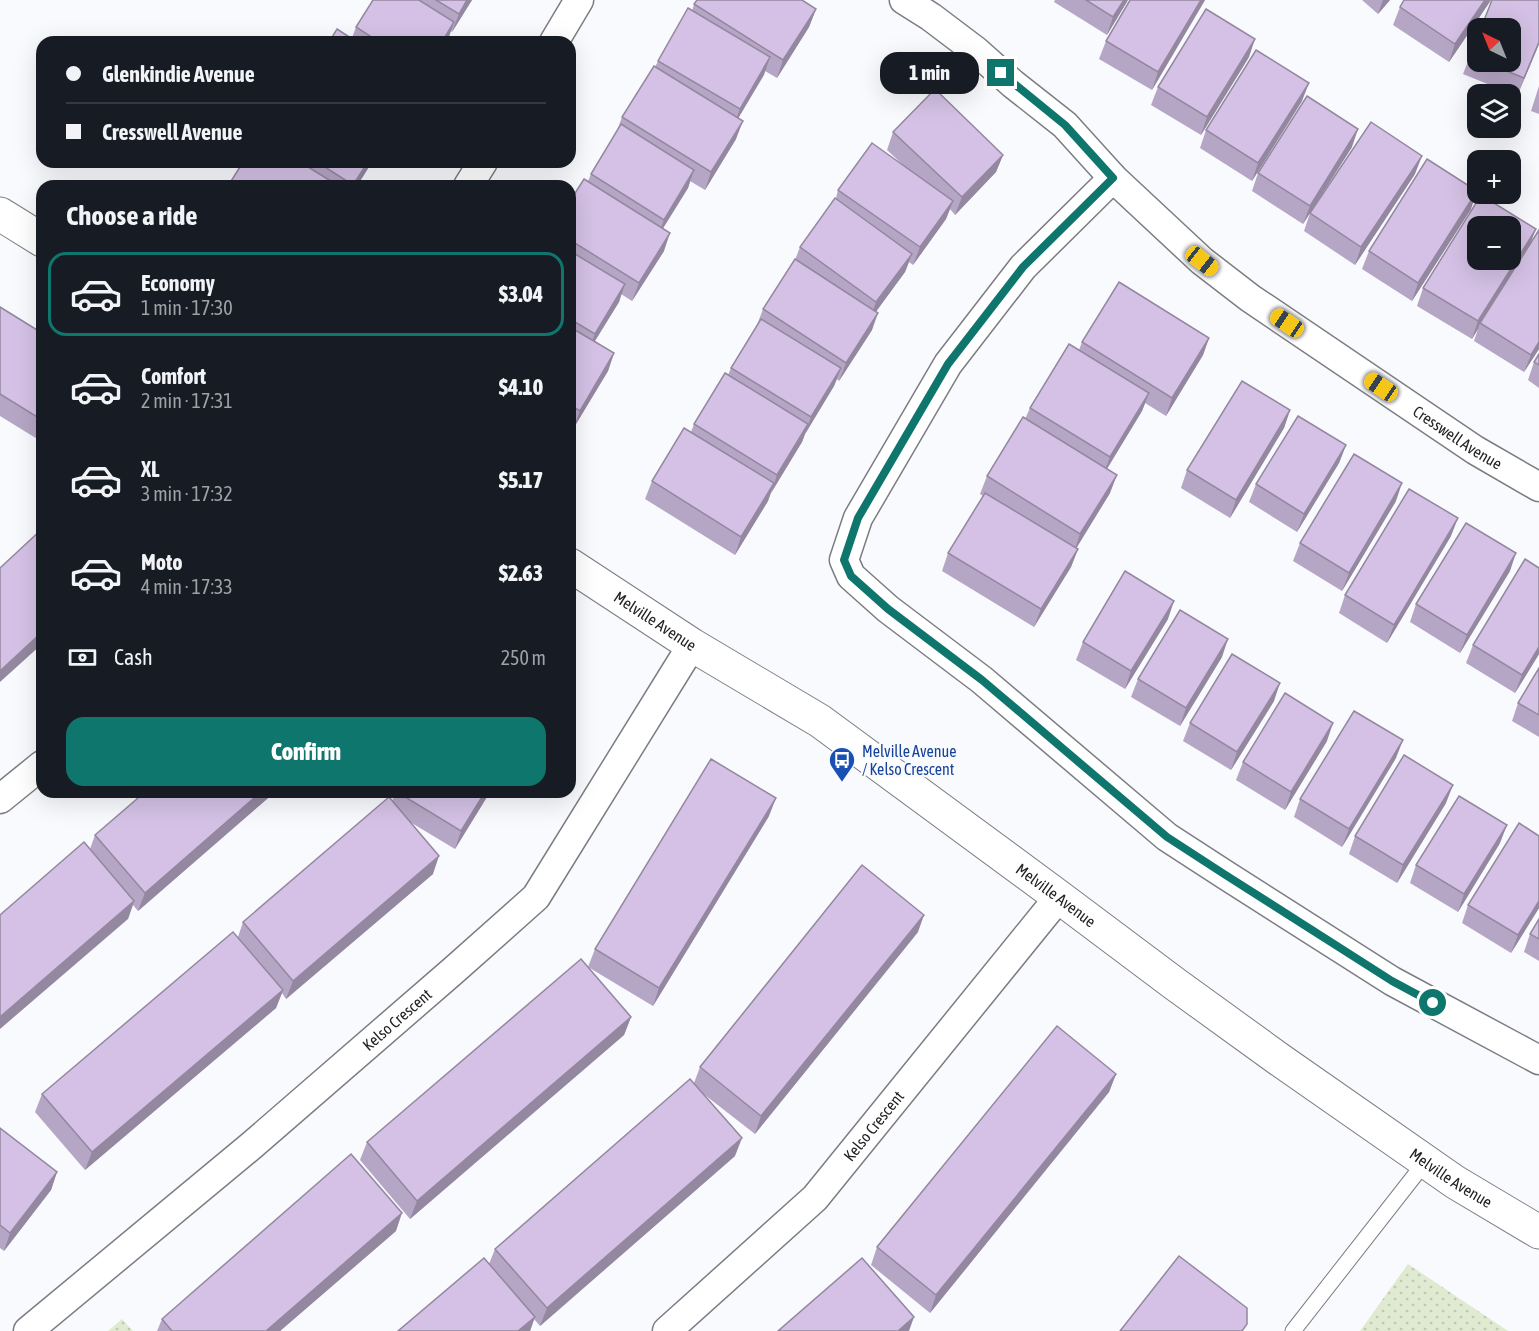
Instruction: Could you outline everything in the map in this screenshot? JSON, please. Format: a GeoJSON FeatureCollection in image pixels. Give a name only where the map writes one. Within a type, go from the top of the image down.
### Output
{"type":"FeatureCollection","features":[{"type":"Feature","properties":{"kind":"street"},"geometry":{"type":"LineString","coordinates":[[558,36],[579,0]]}},
{"type":"Feature","properties":{"kind":"street","name":"Cresswell Avenue"},"geometry":{"type":"LineString","coordinates":[[904,0],[976,51],[1065,125],[1113,178],[1202,261],[1250,298],[1475,450],[1539,487]]}},
{"type":"Feature","properties":{"kind":"street"},"geometry":{"type":"LineString","coordinates":[[1113,178],[1023,267],[948,364],[858,518],[844,560],[851,576],[888,609],[982,680],[1167,837],[1392,981],[1539,1060]]}},
{"type":"Feature","properties":{"kind":"street"},"geometry":{"type":"LineString","coordinates":[[0,214],[36,236]]}},
{"type":"Feature","properties":{"kind":"street","name":"Melville Avenue"},"geometry":{"type":"LineString","coordinates":[[576,569],[692,645],[820,721],[1232,1026],[1455,1182],[1539,1232]]}},
{"type":"Feature","properties":{"kind":"street","name":"Kelso Crescent"},"geometry":{"type":"LineString","coordinates":[[28,1331],[251,1146],[536,897],[692,645]]}},
{"type":"Feature","properties":{"kind":"street"},"geometry":{"type":"LineString","coordinates":[[0,799],[36,770]]}},
{"type":"Feature","properties":{"kind":"street","name":"Kelso Crescent"},"geometry":{"type":"LineString","coordinates":[[667,1331],[814,1198],[1059,897]]}},
{"type":"Feature","properties":{"kind":"lane"},"geometry":{"type":"LineString","coordinates":[[1293,1331],[1426,1161]]}},
{"type":"Feature","properties":{"kind":"green space"},"geometry":{"type":"Polygon","coordinates":[[[1408,1264],[1508,1331],[1360,1331],[1408,1264]]]}},
{"type":"Feature","properties":{"kind":"green space"},"geometry":{"type":"Polygon","coordinates":[[[122,1319],[133,1331],[108,1331],[122,1319]]]}},
{"type":"Feature","properties":{"kind":"building"},"geometry":{"type":"Polygon","coordinates":[[[373,0],[419,0],[454,22],[446,36],[370,36],[356,27],[373,0]]]}},
{"type":"Feature","properties":{"kind":"building"},"geometry":{"type":"Polygon","coordinates":[[[436,0],[467,0],[459,14],[436,0]]]}},
{"type":"Feature","properties":{"kind":"building"},"geometry":{"type":"Polygon","coordinates":[[[697,0],[802,0],[816,9],[783,60],[694,4],[697,0]]]}},
{"type":"Feature","properties":{"kind":"building"},"geometry":{"type":"Polygon","coordinates":[[[1086,0],[1124,0],[1113,17],[1086,0]]]}},
{"type":"Feature","properties":{"kind":"building"},"geometry":{"type":"Polygon","coordinates":[[[1130,0],[1201,0],[1158,72],[1106,41],[1130,0]]]}},
{"type":"Feature","properties":{"kind":"building"},"geometry":{"type":"Polygon","coordinates":[[[1404,0],[1485,0],[1473,18],[1467,18],[1467,26],[1455,44],[1400,7],[1404,0]]]}},
{"type":"Feature","properties":{"kind":"building"},"geometry":{"type":"Polygon","coordinates":[[[1492,0],[1539,0],[1539,42],[1524,78],[1509,72],[1521,72],[1521,18],[1485,18],[1492,0]]]}},
{"type":"Feature","properties":{"kind":"building"},"geometry":{"type":"Polygon","coordinates":[[[688,8],[770,57],[740,109],[658,61],[688,8]]]}},
{"type":"Feature","properties":{"kind":"building"},"geometry":{"type":"Polygon","coordinates":[[[1206,9],[1255,39],[1207,117],[1158,87],[1206,9]]]}},
{"type":"Feature","properties":{"kind":"building"},"geometry":{"type":"Polygon","coordinates":[[[337,29],[348,36],[333,36],[337,29]]]}},
{"type":"Feature","properties":{"kind":"building"},"geometry":{"type":"Polygon","coordinates":[[[1256,50],[1309,83],[1258,163],[1206,130],[1256,50]]]}},
{"type":"Feature","properties":{"kind":"building"},"geometry":{"type":"Polygon","coordinates":[[[654,66],[743,121],[711,172],[622,117],[654,66]]]}},
{"type":"Feature","properties":{"kind":"building"},"geometry":{"type":"Polygon","coordinates":[[[935,89],[1003,155],[962,197],[893,132],[935,89]]]}},
{"type":"Feature","properties":{"kind":"building"},"geometry":{"type":"Polygon","coordinates":[[[1307,96],[1358,129],[1310,206],[1258,173],[1307,96]]]}},
{"type":"Feature","properties":{"kind":"building"},"geometry":{"type":"Polygon","coordinates":[[[1371,122],[1422,156],[1361,247],[1310,213],[1371,122]]]}},
{"type":"Feature","properties":{"kind":"building"},"geometry":{"type":"Polygon","coordinates":[[[621,124],[694,170],[664,220],[591,174],[621,124]]]}},
{"type":"Feature","properties":{"kind":"building"},"geometry":{"type":"Polygon","coordinates":[[[872,143],[953,201],[920,247],[838,190],[872,143]]]}},
{"type":"Feature","properties":{"kind":"building"},"geometry":{"type":"Polygon","coordinates":[[[1427,159],[1467,185],[1469,204],[1418,283],[1369,251],[1427,159]]]}},
{"type":"Feature","properties":{"kind":"building"},"geometry":{"type":"Polygon","coordinates":[[[239,168],[310,168],[329,180],[232,180],[239,168]]]}},
{"type":"Feature","properties":{"kind":"building"},"geometry":{"type":"Polygon","coordinates":[[[326,168],[364,168],[356,180],[345,180],[326,168]]]}},
{"type":"Feature","properties":{"kind":"building"},"geometry":{"type":"Polygon","coordinates":[[[584,179],[670,233],[639,283],[576,244],[576,192],[584,179]]]}},
{"type":"Feature","properties":{"kind":"building"},"geometry":{"type":"Polygon","coordinates":[[[835,198],[912,254],[876,302],[800,247],[835,198]]]}},
{"type":"Feature","properties":{"kind":"building"},"geometry":{"type":"Polygon","coordinates":[[[1475,204],[1496,204],[1515,216],[1468,216],[1475,204]]]}},
{"type":"Feature","properties":{"kind":"building"},"geometry":{"type":"Polygon","coordinates":[[[1467,217],[1467,270],[1510,270],[1478,321],[1423,288],[1467,217]]]}},
{"type":"Feature","properties":{"kind":"building"},"geometry":{"type":"Polygon","coordinates":[[[1521,220],[1536,229],[1521,253],[1521,220]]]}},
{"type":"Feature","properties":{"kind":"building"},"geometry":{"type":"Polygon","coordinates":[[[1539,230],[1539,342],[1531,355],[1480,323],[1514,270],[1521,270],[1521,258],[1539,230]]]}},
{"type":"Feature","properties":{"kind":"building"},"geometry":{"type":"Polygon","coordinates":[[[576,255],[625,284],[595,334],[576,323],[576,255]]]}},
{"type":"Feature","properties":{"kind":"building"},"geometry":{"type":"Polygon","coordinates":[[[795,259],[878,313],[846,363],[763,309],[795,259]]]}},
{"type":"Feature","properties":{"kind":"building"},"geometry":{"type":"Polygon","coordinates":[[[1119,282],[1209,338],[1172,398],[1082,342],[1119,282]]]}},
{"type":"Feature","properties":{"kind":"building"},"geometry":{"type":"Polygon","coordinates":[[[0,307],[36,329],[36,416],[0,394],[0,307]]]}},
{"type":"Feature","properties":{"kind":"building"},"geometry":{"type":"Polygon","coordinates":[[[761,319],[841,368],[811,417],[731,368],[761,319]]]}},
{"type":"Feature","properties":{"kind":"building"},"geometry":{"type":"Polygon","coordinates":[[[576,331],[614,353],[580,411],[576,409],[576,331]]]}},
{"type":"Feature","properties":{"kind":"building"},"geometry":{"type":"Polygon","coordinates":[[[1069,344],[1149,393],[1110,457],[1030,408],[1069,344]]]}},
{"type":"Feature","properties":{"kind":"building"},"geometry":{"type":"Polygon","coordinates":[[[1539,354],[1539,365],[1534,362],[1539,354]]]}},
{"type":"Feature","properties":{"kind":"building"},"geometry":{"type":"Polygon","coordinates":[[[725,373],[808,424],[777,475],[694,424],[725,373]]]}},
{"type":"Feature","properties":{"kind":"building"},"geometry":{"type":"Polygon","coordinates":[[[1242,381],[1290,410],[1236,500],[1187,470],[1242,381]]]}},
{"type":"Feature","properties":{"kind":"building"},"geometry":{"type":"Polygon","coordinates":[[[1298,416],[1346,445],[1304,514],[1256,484],[1298,416]]]}},
{"type":"Feature","properties":{"kind":"building"},"geometry":{"type":"Polygon","coordinates":[[[1023,417],[1117,475],[1080,534],[987,476],[1023,417]]]}},
{"type":"Feature","properties":{"kind":"building"},"geometry":{"type":"Polygon","coordinates":[[[684,428],[774,483],[741,537],[652,481],[684,428]]]}},
{"type":"Feature","properties":{"kind":"building"},"geometry":{"type":"Polygon","coordinates":[[[1354,454],[1402,483],[1349,573],[1300,543],[1354,454]]]}},
{"type":"Feature","properties":{"kind":"building"},"geometry":{"type":"Polygon","coordinates":[[[1409,489],[1458,518],[1394,625],[1345,595],[1409,489]]]}},
{"type":"Feature","properties":{"kind":"building"},"geometry":{"type":"Polygon","coordinates":[[[985,493],[1078,549],[1041,609],[948,553],[985,493]]]}},
{"type":"Feature","properties":{"kind":"building"},"geometry":{"type":"Polygon","coordinates":[[[1466,523],[1516,553],[1467,635],[1416,604],[1466,523]]]}},
{"type":"Feature","properties":{"kind":"building"},"geometry":{"type":"Polygon","coordinates":[[[36,535],[36,638],[0,671],[0,568],[36,535]]]}},
{"type":"Feature","properties":{"kind":"building"},"geometry":{"type":"Polygon","coordinates":[[[1525,559],[1539,568],[1539,647],[1522,675],[1473,645],[1525,559]]]}},
{"type":"Feature","properties":{"kind":"building"},"geometry":{"type":"Polygon","coordinates":[[[1125,571],[1174,601],[1131,671],[1083,642],[1125,571]]]}},
{"type":"Feature","properties":{"kind":"building"},"geometry":{"type":"Polygon","coordinates":[[[1180,610],[1228,639],[1186,708],[1138,679],[1180,610]]]}},
{"type":"Feature","properties":{"kind":"building"},"geometry":{"type":"Polygon","coordinates":[[[1232,654],[1280,683],[1237,752],[1190,723],[1232,654]]]}},
{"type":"Feature","properties":{"kind":"building"},"geometry":{"type":"Polygon","coordinates":[[[1539,668],[1539,715],[1518,703],[1539,668]]]}},
{"type":"Feature","properties":{"kind":"building"},"geometry":{"type":"Polygon","coordinates":[[[1285,693],[1333,723],[1291,792],[1243,762],[1285,693]]]}},
{"type":"Feature","properties":{"kind":"building"},"geometry":{"type":"Polygon","coordinates":[[[1354,711],[1403,740],[1349,829],[1300,799],[1354,711]]]}},
{"type":"Feature","properties":{"kind":"building"},"geometry":{"type":"Polygon","coordinates":[[[1404,755],[1453,785],[1403,865],[1355,836],[1404,755]]]}},
{"type":"Feature","properties":{"kind":"building"},"geometry":{"type":"Polygon","coordinates":[[[711,759],[776,798],[659,988],[595,949],[711,759]]]}},
{"type":"Feature","properties":{"kind":"building"},"geometry":{"type":"Polygon","coordinates":[[[1459,796],[1507,825],[1464,894],[1416,865],[1459,796]]]}},
{"type":"Feature","properties":{"kind":"building"},"geometry":{"type":"Polygon","coordinates":[[[138,798],[254,798],[145,893],[95,835],[138,798]]]}},
{"type":"Feature","properties":{"kind":"building"},"geometry":{"type":"Polygon","coordinates":[[[388,798],[439,856],[293,981],[243,922],[388,798]]]}},
{"type":"Feature","properties":{"kind":"building"},"geometry":{"type":"Polygon","coordinates":[[[407,798],[481,798],[461,831],[407,798]]]}},
{"type":"Feature","properties":{"kind":"building"},"geometry":{"type":"Polygon","coordinates":[[[1519,823],[1539,836],[1539,901],[1518,935],[1468,905],[1519,823]]]}},
{"type":"Feature","properties":{"kind":"building"},"geometry":{"type":"Polygon","coordinates":[[[84,842],[134,901],[0,1017],[0,915],[84,842]]]}},
{"type":"Feature","properties":{"kind":"building"},"geometry":{"type":"Polygon","coordinates":[[[862,865],[924,915],[761,1116],[700,1067],[862,865]]]}},
{"type":"Feature","properties":{"kind":"building"},"geometry":{"type":"Polygon","coordinates":[[[1539,919],[1539,939],[1530,934],[1539,919]]]}},
{"type":"Feature","properties":{"kind":"building"},"geometry":{"type":"Polygon","coordinates":[[[233,932],[283,990],[92,1152],[42,1094],[233,932]]]}},
{"type":"Feature","properties":{"kind":"building"},"geometry":{"type":"Polygon","coordinates":[[[581,959],[631,1017],[417,1201],[367,1142],[581,959]]]}},
{"type":"Feature","properties":{"kind":"building"},"geometry":{"type":"Polygon","coordinates":[[[1057,1026],[1116,1074],[936,1295],[877,1247],[1057,1026]]]}},
{"type":"Feature","properties":{"kind":"building"},"geometry":{"type":"Polygon","coordinates":[[[690,1079],[742,1138],[547,1308],[495,1249],[690,1079]]]}},
{"type":"Feature","properties":{"kind":"building"},"geometry":{"type":"Polygon","coordinates":[[[0,1128],[57,1172],[10,1233],[0,1225],[0,1128]]]}},
{"type":"Feature","properties":{"kind":"building"},"geometry":{"type":"Polygon","coordinates":[[[351,1154],[402,1213],[266,1331],[172,1331],[162,1319],[351,1154]]]}},
{"type":"Feature","properties":{"kind":"building"},"geometry":{"type":"Polygon","coordinates":[[[1179,1256],[1247,1308],[1247,1324],[1242,1331],[1120,1331],[1179,1256]]]}},
{"type":"Feature","properties":{"kind":"building"},"geometry":{"type":"Polygon","coordinates":[[[484,1258],[535,1317],[518,1331],[398,1331],[484,1258]]]}},
{"type":"Feature","properties":{"kind":"building"},"geometry":{"type":"Polygon","coordinates":[[[862,1258],[914,1317],[898,1331],[778,1331],[862,1258]]]}},
{"type":"Feature","properties":{"kind":"place","name":"Melville Avenue / Kelso Crescent"},"geometry":{"type":"Point","coordinates":[842,783]}},
{"type":"Feature","properties":{"kind":"route"},"geometry":{"type":"LineString","coordinates":[[1001,73],[1065,125],[1113,178],[1023,267],[948,364],[858,518],[844,560],[851,576],[888,609],[982,680],[1167,837],[1392,981],[1433,1003]]}}]}
